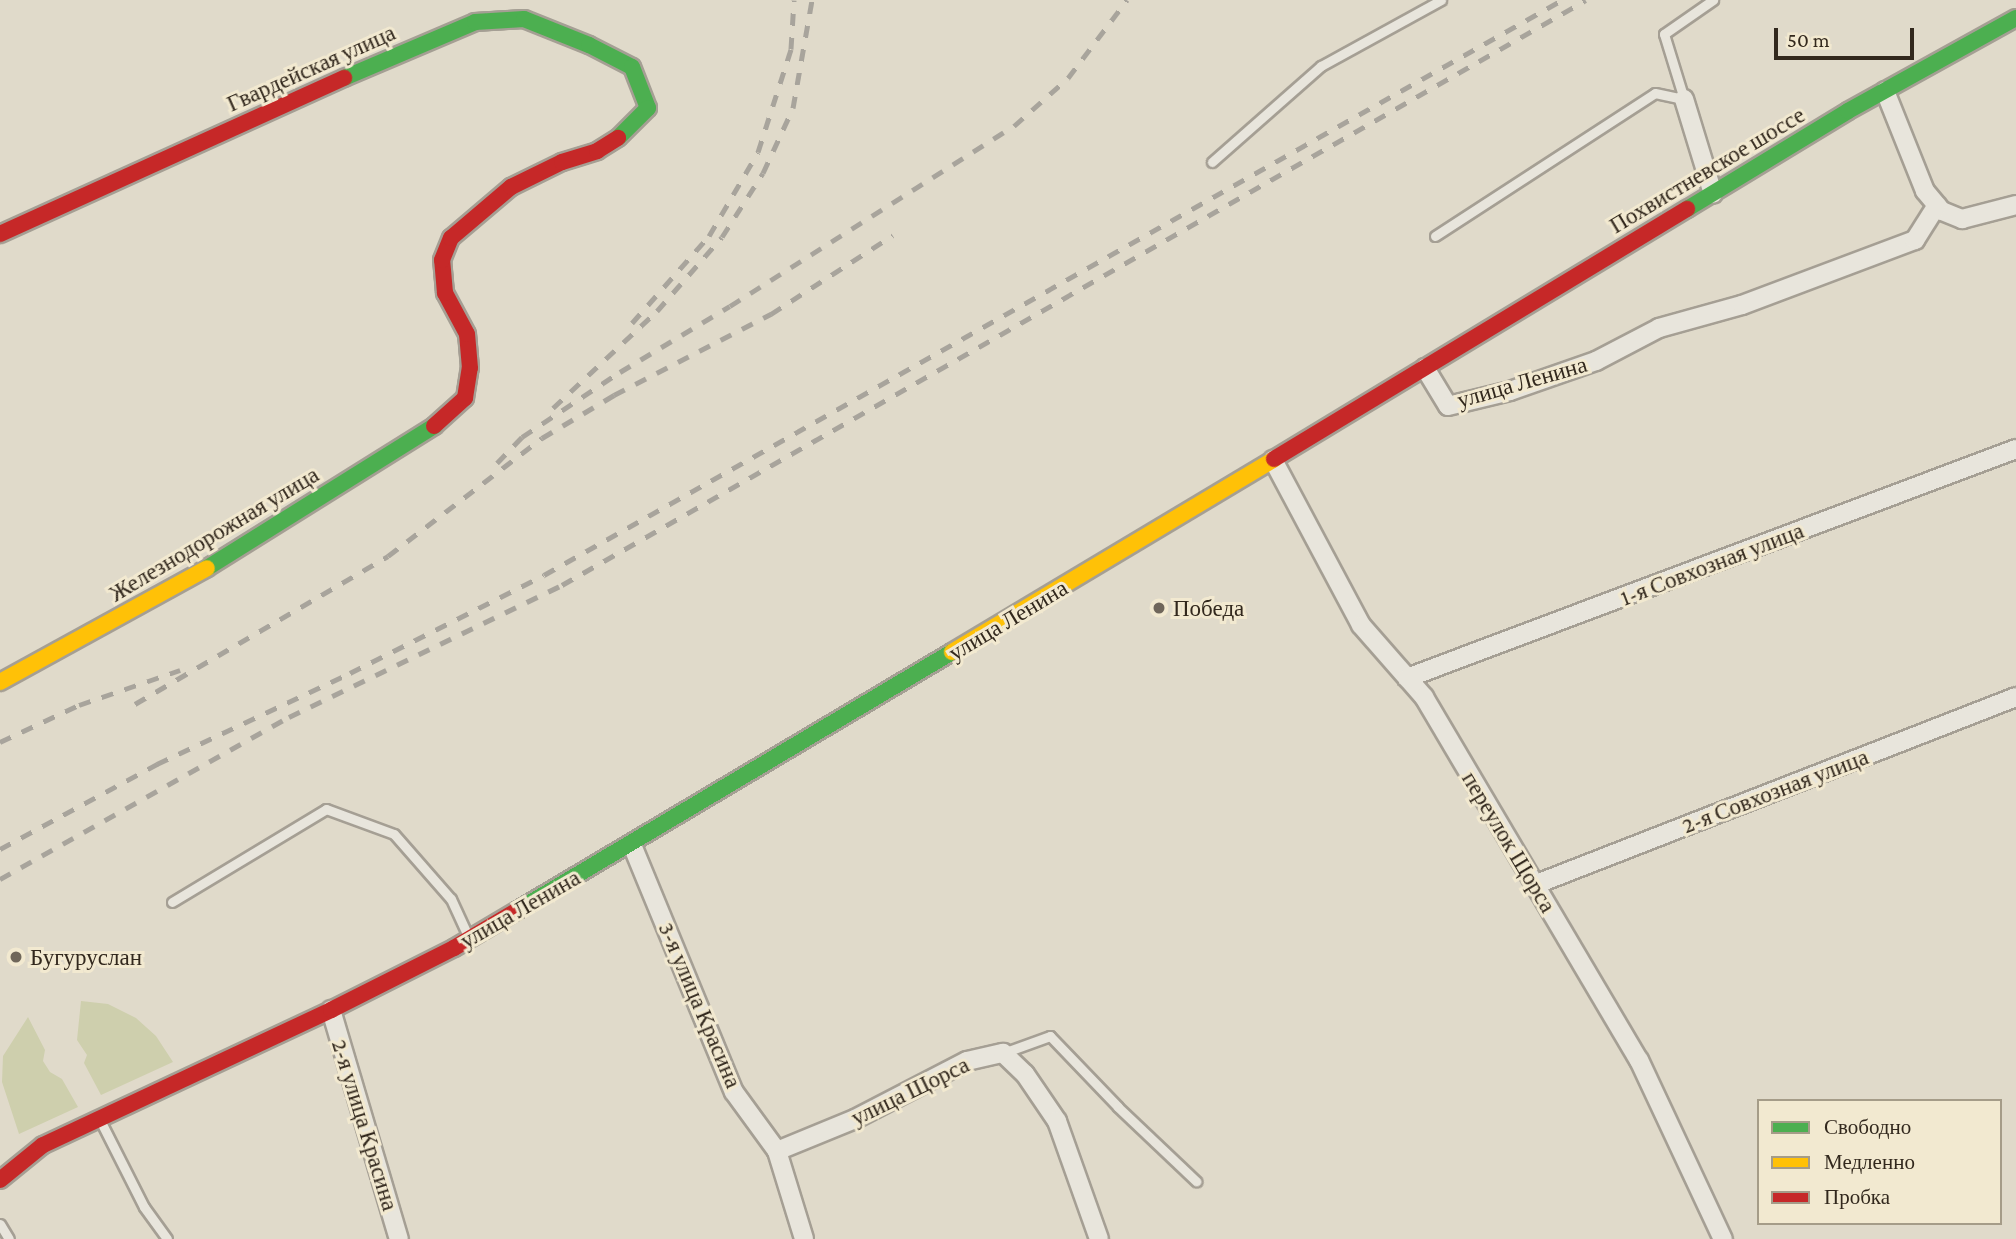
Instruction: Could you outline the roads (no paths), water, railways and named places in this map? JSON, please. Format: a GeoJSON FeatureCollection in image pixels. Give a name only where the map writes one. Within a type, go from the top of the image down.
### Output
{"type":"FeatureCollection","features":[{"type":"Feature","properties":{"kind":"main road","name":"Гвардейская улица"},"geometry":{"type":"LineString","coordinates":[[0,234],[296,98],[474,22],[524,19],[589,45],[632,67],[648,108],[621,136],[597,151],[562,162],[511,187],[451,238],[442,260],[445,293],[467,334],[470,368],[465,398],[446,418]]}},
{"type":"Feature","properties":{"kind":"main road","name":"Похвистневское шоссе"},"geometry":{"type":"LineString","coordinates":[[1425,368],[1885,91],[2016,19]]}},
{"type":"Feature","properties":{"kind":"main road","name":"улица Ленина"},"geometry":{"type":"LineString","coordinates":[[0,1180],[43,1145],[331,1010],[469,939],[632,845],[1425,368]]}},
{"type":"Feature","properties":{"kind":"main road","name":"Железнодорожная улица"},"geometry":{"type":"LineString","coordinates":[[0,682],[239,551],[446,418]]}},
{"type":"Feature","properties":{"kind":"street"},"geometry":{"type":"LineString","coordinates":[[1885,91],[1925,191],[1942,211],[1962,219],[2016,205]]}},
{"type":"Feature","properties":{"kind":"street"},"geometry":{"type":"LineString","coordinates":[[1684,99],[1713,194]]}},
{"type":"Feature","properties":{"kind":"street","name":"улица Ленина"},"geometry":{"type":"LineString","coordinates":[[1425,368],[1448,406],[1510,391],[1596,361],[1659,328],[1754,301],[1915,240],[1937,205]]}},
{"type":"Feature","properties":{"kind":"street","name":"1-я Совхозная улица"},"geometry":{"type":"LineString","coordinates":[[1407,678],[2016,449]]}},
{"type":"Feature","properties":{"kind":"street","name":"переулок Щорса"},"geometry":{"type":"LineString","coordinates":[[1273,460],[1361,625],[1424,697],[1639,1060],[1723,1239]]}},
{"type":"Feature","properties":{"kind":"street","name":"2-я Совхозная улица"},"geometry":{"type":"LineString","coordinates":[[1534,885],[2016,697]]}},
{"type":"Feature","properties":{"kind":"street","name":"3-я улица Красина"},"geometry":{"type":"LineString","coordinates":[[632,845],[734,1092],[777,1151],[804,1239]]}},
{"type":"Feature","properties":{"kind":"street","name":"2-я улица Красина"},"geometry":{"type":"LineString","coordinates":[[331,1010],[399,1239]]}},
{"type":"Feature","properties":{"kind":"street"},"geometry":{"type":"LineString","coordinates":[[1003,1053],[1025,1074],[1057,1121],[1099,1239]]}},
{"type":"Feature","properties":{"kind":"street","name":"улица Щорса"},"geometry":{"type":"LineString","coordinates":[[777,1151],[855,1119],[967,1060],[1003,1053]]}},
{"type":"Feature","properties":{"kind":"lane"},"geometry":{"type":"LineString","coordinates":[[1212,162],[1321,66],[1441,0]]}},
{"type":"Feature","properties":{"kind":"lane"},"geometry":{"type":"LineString","coordinates":[[1435,236],[1655,93],[1684,99],[1664,34],[1713,0]]}},
{"type":"Feature","properties":{"kind":"lane"},"geometry":{"type":"LineString","coordinates":[[172,902],[326,809],[394,835],[451,898],[469,939]]}},
{"type":"Feature","properties":{"kind":"lane"},"geometry":{"type":"LineString","coordinates":[[1003,1053],[1051,1036],[1196,1181]]}},
{"type":"Feature","properties":{"kind":"lane"},"geometry":{"type":"LineString","coordinates":[[99,1118],[144,1207],[167,1239]]}},
{"type":"Feature","properties":{"kind":"lane"},"geometry":{"type":"LineString","coordinates":[[0,1224],[9,1239]]}},
{"type":"Feature","properties":{"kind":"railway"},"geometry":{"type":"LineString","coordinates":[[632,323],[709,236],[758,152],[791,49],[794,0]]}},
{"type":"Feature","properties":{"kind":"railway"},"geometry":{"type":"LineString","coordinates":[[553,408],[657,311],[722,237],[763,173],[793,108],[812,0]]}},
{"type":"Feature","properties":{"kind":"railway"},"geometry":{"type":"LineString","coordinates":[[497,463],[522,437],[620,372],[730,306],[1014,126],[1068,78],[1127,0]]}},
{"type":"Feature","properties":{"kind":"railway"},"geometry":{"type":"LineString","coordinates":[[0,849],[157,764],[350,673],[544,575],[1562,0]]}},
{"type":"Feature","properties":{"kind":"railway"},"geometry":{"type":"LineString","coordinates":[[0,879],[289,717],[562,585],[1586,0]]}},
{"type":"Feature","properties":{"kind":"railway"},"geometry":{"type":"LineString","coordinates":[[135,704],[388,556],[542,438],[614,395],[771,314],[893,235]]}},
{"type":"Feature","properties":{"kind":"railway"},"geometry":{"type":"LineString","coordinates":[[0,742],[79,705],[180,670]]}},
{"type":"Feature","properties":{"kind":"place","name":"Победа"},"geometry":{"type":"Point","coordinates":[1159,608]}},
{"type":"Feature","properties":{"kind":"place","name":"Бугуруслан"},"geometry":{"type":"Point","coordinates":[16,957]}}]}
